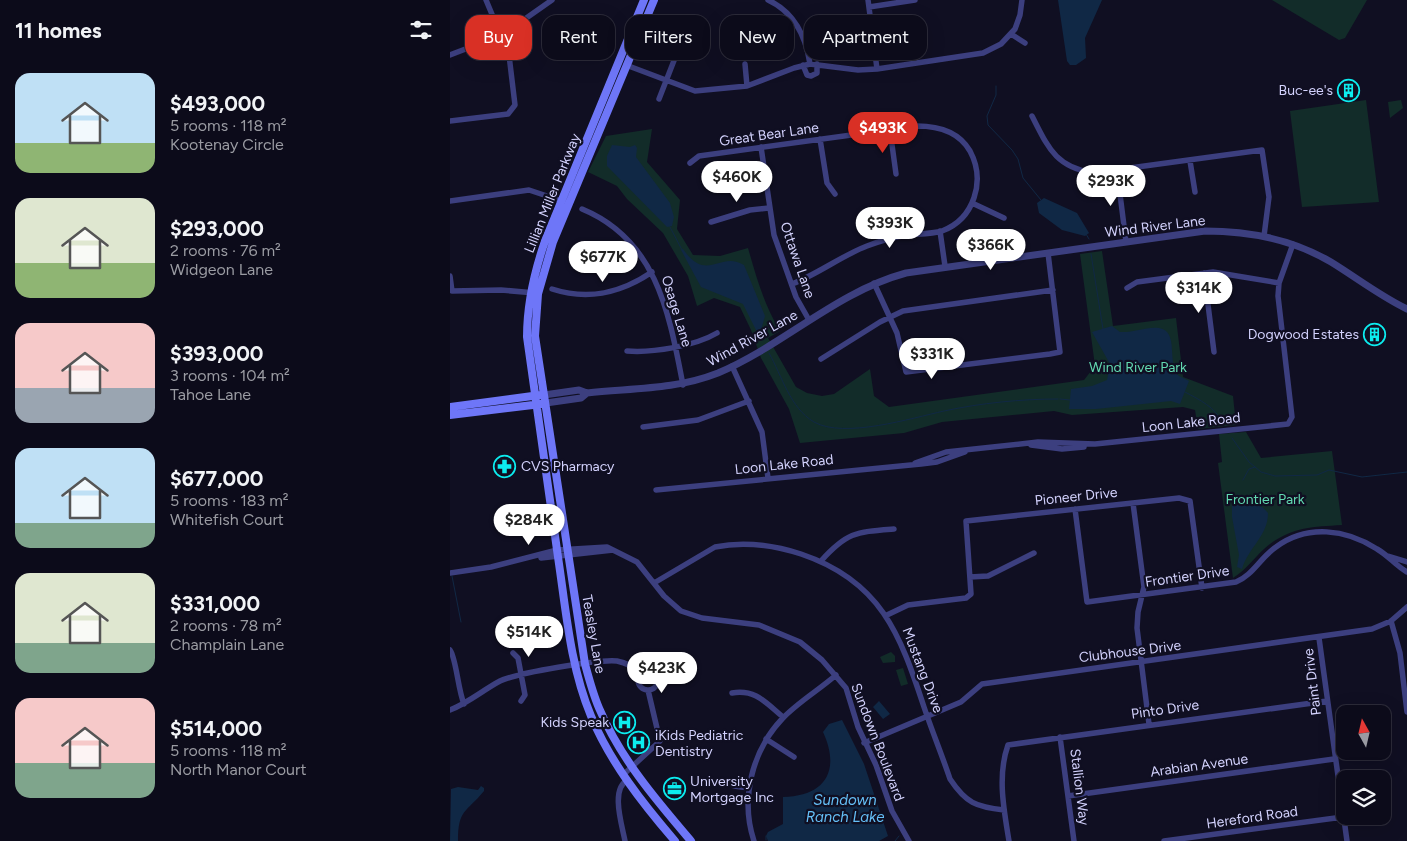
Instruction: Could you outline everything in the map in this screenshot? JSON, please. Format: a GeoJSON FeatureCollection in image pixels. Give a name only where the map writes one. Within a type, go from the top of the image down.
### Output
{"type":"FeatureCollection","features":[{"type":"Feature","properties":{"kind":"main road","name":"Lillian Miller Parkway"},"geometry":{"type":"LineString","coordinates":[[546,403],[539,398],[534,293],[565,202],[644,0]]}},
{"type":"Feature","properties":{"kind":"main road","name":"Lillian Miller Parkway"},"geometry":{"type":"LineString","coordinates":[[565,202],[654,0]]}},
{"type":"Feature","properties":{"kind":"main road"},"geometry":{"type":"LineString","coordinates":[[450,407],[539,398]]}},
{"type":"Feature","properties":{"kind":"main road"},"geometry":{"type":"LineString","coordinates":[[450,415],[539,398]]}},
{"type":"Feature","properties":{"kind":"main road","name":"Teasley Lane"},"geometry":{"type":"LineString","coordinates":[[539,398],[558,553],[575,666],[595,724],[626,777],[675,841]]}},
{"type":"Feature","properties":{"kind":"main road","name":"Teasley Lane"},"geometry":{"type":"LineString","coordinates":[[546,403],[585,664],[599,709],[631,767],[691,841]]}},
{"type":"Feature","properties":{"kind":"street"},"geometry":{"type":"LineString","coordinates":[[486,0],[491,15]]}},
{"type":"Feature","properties":{"kind":"street"},"geometry":{"type":"LineString","coordinates":[[531,15],[552,0]]}},
{"type":"Feature","properties":{"kind":"street"},"geometry":{"type":"LineString","coordinates":[[770,0],[787,13],[800,29],[807,46],[810,64]]}},
{"type":"Feature","properties":{"kind":"street"},"geometry":{"type":"LineString","coordinates":[[877,69],[868,3],[915,0]]}},
{"type":"Feature","properties":{"kind":"street"},"geometry":{"type":"LineString","coordinates":[[626,65],[665,81],[695,90],[748,86],[810,64],[858,70],[877,69],[983,53],[1001,44],[1010,34],[1017,23],[1022,0]]}},
{"type":"Feature","properties":{"kind":"street"},"geometry":{"type":"LineString","coordinates":[[1010,34],[1025,43]]}},
{"type":"Feature","properties":{"kind":"street"},"geometry":{"type":"LineString","coordinates":[[450,56],[465,50]]}},
{"type":"Feature","properties":{"kind":"street"},"geometry":{"type":"LineString","coordinates":[[450,121],[508,114],[515,106],[510,60]]}},
{"type":"Feature","properties":{"kind":"street"},"geometry":{"type":"LineString","coordinates":[[658,99],[674,60]]}},
{"type":"Feature","properties":{"kind":"street"},"geometry":{"type":"LineString","coordinates":[[744,64],[748,86]]}},
{"type":"Feature","properties":{"kind":"street"},"geometry":{"type":"LineString","coordinates":[[803,65],[807,75],[813,76],[817,73],[818,64]]}},
{"type":"Feature","properties":{"kind":"street"},"geometry":{"type":"LineString","coordinates":[[1032,116],[1048,145],[1060,161],[1079,170],[1093,172],[1117,170],[1262,150],[1269,197],[1264,236]]}},
{"type":"Feature","properties":{"kind":"street","name":"Great Bear Lane"},"geometry":{"type":"LineString","coordinates":[[690,163],[699,156],[930,126],[942,128],[959,139],[970,152],[976,168],[977,187],[972,203]]}},
{"type":"Feature","properties":{"kind":"street"},"geometry":{"type":"LineString","coordinates":[[890,130],[896,174]]}},
{"type":"Feature","properties":{"kind":"street"},"geometry":{"type":"LineString","coordinates":[[820,140],[827,183],[835,194]]}},
{"type":"Feature","properties":{"kind":"street","name":"Ottawa Lane"},"geometry":{"type":"LineString","coordinates":[[761,148],[774,234],[792,284],[809,320]]}},
{"type":"Feature","properties":{"kind":"street"},"geometry":{"type":"LineString","coordinates":[[1190,160],[1195,192]]}},
{"type":"Feature","properties":{"kind":"street"},"geometry":{"type":"LineString","coordinates":[[1117,170],[1126,242]]}},
{"type":"Feature","properties":{"kind":"street"},"geometry":{"type":"LineString","coordinates":[[450,201],[529,190],[565,202]]}},
{"type":"Feature","properties":{"kind":"street"},"geometry":{"type":"LineString","coordinates":[[792,284],[866,246],[905,235],[940,231],[962,217],[972,203],[1004,218]]}},
{"type":"Feature","properties":{"kind":"street"},"geometry":{"type":"LineString","coordinates":[[711,222],[750,210],[769,208]]}},
{"type":"Feature","properties":{"kind":"street","name":"Osage Lane"},"geometry":{"type":"LineString","coordinates":[[582,209],[600,216],[622,233],[637,249],[652,272],[666,309],[683,384]]}},
{"type":"Feature","properties":{"kind":"street"},"geometry":{"type":"LineString","coordinates":[[940,231],[945,266]]}},
{"type":"Feature","properties":{"kind":"street","name":"Wind River Lane"},"geometry":{"type":"LineString","coordinates":[[539,398],[579,390],[587,393],[655,389],[683,384],[732,366],[874,283],[906,273],[945,266],[1205,231],[1264,236],[1293,244],[1330,262],[1386,299],[1407,309]]}},
{"type":"Feature","properties":{"kind":"street"},"geometry":{"type":"LineString","coordinates":[[1127,288],[1136,282],[1204,273],[1233,274],[1279,283],[1293,244]]}},
{"type":"Feature","properties":{"kind":"street"},"geometry":{"type":"LineString","coordinates":[[874,283],[897,333],[906,372],[1060,352],[1048,253]]}},
{"type":"Feature","properties":{"kind":"street"},"geometry":{"type":"LineString","coordinates":[[552,290],[564,293],[618,291],[634,284],[652,272]]}},
{"type":"Feature","properties":{"kind":"street"},"geometry":{"type":"LineString","coordinates":[[1204,273],[1214,352]]}},
{"type":"Feature","properties":{"kind":"street"},"geometry":{"type":"LineString","coordinates":[[450,276],[452,292],[501,290],[534,293]]}},
{"type":"Feature","properties":{"kind":"street","name":"Loon Lake Road"},"geometry":{"type":"LineString","coordinates":[[656,490],[915,463],[946,452],[1053,441],[1088,445],[1283,426],[1291,422],[1292,417],[1278,296],[1279,283]]}},
{"type":"Feature","properties":{"kind":"street"},"geometry":{"type":"LineString","coordinates":[[822,360],[830,352],[890,317],[920,308],[1053,290]]}},
{"type":"Feature","properties":{"kind":"street"},"geometry":{"type":"LineString","coordinates":[[627,351],[655,351],[709,338],[717,333]]}},
{"type":"Feature","properties":{"kind":"street"},"geometry":{"type":"LineString","coordinates":[[732,366],[762,432],[768,478]]}},
{"type":"Feature","properties":{"kind":"street","name":"Wind River Lane"},"geometry":{"type":"LineString","coordinates":[[546,403],[581,398],[587,393]]}},
{"type":"Feature","properties":{"kind":"street"},"geometry":{"type":"LineString","coordinates":[[643,428],[698,420],[749,401]]}},
{"type":"Feature","properties":{"kind":"street","name":"Pioneer Drive"},"geometry":{"type":"LineString","coordinates":[[970,578],[966,521],[1179,498],[1190,501],[1202,588]]}},
{"type":"Feature","properties":{"kind":"street"},"geometry":{"type":"LineString","coordinates":[[1133,503],[1144,587],[1137,619],[1149,724]]}},
{"type":"Feature","properties":{"kind":"street","name":"Frontier Drive"},"geometry":{"type":"LineString","coordinates":[[1075,509],[1087,602],[1202,588],[1245,578],[1277,546],[1306,533],[1322,531],[1340,533],[1376,548],[1388,556],[1407,562]]}},
{"type":"Feature","properties":{"kind":"street"},"geometry":{"type":"LineString","coordinates":[[821,561],[837,542],[854,533],[894,529]]}},
{"type":"Feature","properties":{"kind":"street","name":"Mustang Drive"},"geometry":{"type":"LineString","coordinates":[[654,583],[715,547],[726,545],[748,544],[783,548],[821,561],[860,587],[887,615],[906,653],[950,779],[960,795],[974,805],[1004,810]]}},
{"type":"Feature","properties":{"kind":"street","name":"Sundown Boulevard"},"geometry":{"type":"LineString","coordinates":[[450,573],[558,553],[613,550],[637,562],[675,607],[691,616],[759,625],[800,642],[836,675],[851,699],[858,727],[876,765],[892,811],[909,841]]}},
{"type":"Feature","properties":{"kind":"street"},"geometry":{"type":"LineString","coordinates":[[887,615],[908,604],[966,598],[972,594],[970,578],[988,576],[1034,553]]}},
{"type":"Feature","properties":{"kind":"street","name":"Frontier Drive"},"geometry":{"type":"LineString","coordinates":[[1388,556],[1393,564],[1407,572]]}},
{"type":"Feature","properties":{"kind":"street","name":"Clubhouse Drive"},"geometry":{"type":"LineString","coordinates":[[864,742],[961,702],[982,684],[1319,638],[1372,629],[1390,621],[1407,607]]}},
{"type":"Feature","properties":{"kind":"street"},"geometry":{"type":"LineString","coordinates":[[1390,621],[1400,653],[1407,712]]}},
{"type":"Feature","properties":{"kind":"street","name":"Paint Drive"},"geometry":{"type":"LineString","coordinates":[[1319,638],[1336,772]]}},
{"type":"Feature","properties":{"kind":"street"},"geometry":{"type":"LineString","coordinates":[[450,650],[454,658],[458,688],[464,704]]}},
{"type":"Feature","properties":{"kind":"street"},"geometry":{"type":"LineString","coordinates":[[1400,653],[1407,651]]}},
{"type":"Feature","properties":{"kind":"street"},"geometry":{"type":"LineString","coordinates":[[513,653],[518,658],[522,674],[525,696],[521,701]]}},
{"type":"Feature","properties":{"kind":"street"},"geometry":{"type":"LineString","coordinates":[[450,710],[464,704],[502,680],[522,674],[618,661],[632,666],[641,674]]}},
{"type":"Feature","properties":{"kind":"street"},"geometry":{"type":"LineString","coordinates":[[648,670],[652,672],[657,678],[654,688],[642,689],[638,683],[641,674],[648,670]]}},
{"type":"Feature","properties":{"kind":"street"},"geometry":{"type":"LineString","coordinates":[[754,841],[748,810],[749,788],[754,764],[766,740],[783,718],[836,675]]}},
{"type":"Feature","properties":{"kind":"street"},"geometry":{"type":"LineString","coordinates":[[624,841],[617,792],[631,767],[660,741],[648,690]]}},
{"type":"Feature","properties":{"kind":"street"},"geometry":{"type":"LineString","coordinates":[[732,693],[745,691],[760,698],[783,718]]}},
{"type":"Feature","properties":{"kind":"street","name":"Pinto Drive"},"geometry":{"type":"LineString","coordinates":[[1004,810],[1003,772],[1008,746],[1149,724],[1327,701]]}},
{"type":"Feature","properties":{"kind":"street","name":"Stallion Way"},"geometry":{"type":"LineString","coordinates":[[1060,737],[1074,841]]}},
{"type":"Feature","properties":{"kind":"street"},"geometry":{"type":"LineString","coordinates":[[766,740],[794,757]]}},
{"type":"Feature","properties":{"kind":"street","name":"Arabian Avenue"},"geometry":{"type":"LineString","coordinates":[[1068,796],[1334,759]]}},
{"type":"Feature","properties":{"kind":"street"},"geometry":{"type":"LineString","coordinates":[[734,786],[749,788]]}},
{"type":"Feature","properties":{"kind":"street"},"geometry":{"type":"LineString","coordinates":[[1004,810],[1009,841]]}},
{"type":"Feature","properties":{"kind":"street","name":"Hereford Road"},"geometry":{"type":"LineString","coordinates":[[1164,841],[1336,818]]}},
{"type":"Feature","properties":{"kind":"street","name":"Paint Drive"},"geometry":{"type":"LineString","coordinates":[[1344,825],[1346,841]]}},
{"type":"Feature","properties":{"kind":"green space"},"geometry":{"type":"Polygon","coordinates":[[[1272,0],[1367,0],[1345,38],[1339,40],[1272,0]]]}},
{"type":"Feature","properties":{"kind":"green space"},"geometry":{"type":"Polygon","coordinates":[[[1366,100],[1379,202],[1302,207],[1290,111],[1366,100]]]}},
{"type":"Feature","properties":{"kind":"green space"},"geometry":{"type":"Polygon","coordinates":[[[1401,100],[1403,108],[1390,118],[1388,102],[1401,100]]]}},
{"type":"Feature","properties":{"kind":"green space","name":"Wind River Park"},"geometry":{"type":"Polygon","coordinates":[[[652,129],[647,162],[680,200],[677,229],[693,255],[720,256],[748,248],[765,301],[780,331],[768,338],[796,387],[807,393],[822,396],[834,394],[870,369],[874,396],[889,407],[1084,380],[1095,366],[1080,254],[1102,251],[1113,326],[1176,318],[1183,377],[1233,396],[1236,425],[1198,429],[1195,410],[1183,407],[1072,415],[1054,411],[942,422],[904,433],[800,443],[789,409],[761,358],[740,307],[714,298],[697,306],[688,276],[663,233],[627,199],[617,186],[588,172],[606,136],[652,129]]]}},
{"type":"Feature","properties":{"kind":"green space","name":"Frontier Park"},"geometry":{"type":"Polygon","coordinates":[[[1246,432],[1261,458],[1332,451],[1342,525],[1310,528],[1282,536],[1264,549],[1246,568],[1233,578],[1218,463],[1222,462],[1219,434],[1246,432]]]}},
{"type":"Feature","properties":{"kind":"green space"},"geometry":{"type":"Polygon","coordinates":[[[891,652],[895,656],[895,662],[883,663],[880,657],[891,652]]]}},
{"type":"Feature","properties":{"kind":"green space"},"geometry":{"type":"Polygon","coordinates":[[[903,668],[908,684],[901,686],[896,670],[903,668]]]}},
{"type":"Feature","properties":{"kind":"water"},"geometry":{"type":"Polygon","coordinates":[[[1058,0],[1102,0],[1085,38],[1086,58],[1076,65],[1070,65],[1067,61],[1058,0]]]}},
{"type":"Feature","properties":{"kind":"water"},"geometry":{"type":"Polygon","coordinates":[[[612,145],[630,147],[635,145],[637,148],[636,157],[670,203],[674,217],[672,226],[667,227],[607,166],[607,156],[612,145]]]}},
{"type":"Feature","properties":{"kind":"water"},"geometry":{"type":"Polygon","coordinates":[[[1044,198],[1077,213],[1089,233],[1085,236],[1062,230],[1039,213],[1037,203],[1044,198]]]}},
{"type":"Feature","properties":{"kind":"water"},"geometry":{"type":"Polygon","coordinates":[[[683,249],[699,264],[707,265],[735,261],[744,265],[765,316],[760,334],[758,334],[743,304],[701,287],[681,250],[683,249]]]}},
{"type":"Feature","properties":{"kind":"water"},"geometry":{"type":"Polygon","coordinates":[[[1112,326],[1120,332],[1154,328],[1165,330],[1171,342],[1175,371],[1179,376],[1189,381],[1180,404],[1171,401],[1096,409],[1069,409],[1071,389],[1092,386],[1107,380],[1110,364],[1092,332],[1112,326]]]}},
{"type":"Feature","properties":{"kind":"water"},"geometry":{"type":"Polygon","coordinates":[[[1236,498],[1254,502],[1268,513],[1265,528],[1242,569],[1237,567],[1239,555],[1232,517],[1232,502],[1236,498]]]}},
{"type":"Feature","properties":{"kind":"water"},"geometry":{"type":"Polygon","coordinates":[[[879,701],[890,714],[883,719],[873,707],[879,701]]]}},
{"type":"Feature","properties":{"kind":"water","name":"Sundown Ranch Lake"},"geometry":{"type":"Polygon","coordinates":[[[842,720],[864,764],[888,836],[879,841],[768,841],[766,836],[768,832],[783,824],[783,797],[798,796],[810,792],[826,779],[830,758],[823,732],[829,724],[842,720]]]}},
{"type":"Feature","properties":{"kind":"water"},"geometry":{"type":"Polygon","coordinates":[[[481,786],[484,788],[484,791],[461,817],[458,841],[450,841],[451,789],[458,787],[478,790],[481,786]]]}},
{"type":"Feature","properties":{"kind":"waterway"},"geometry":{"type":"LineString","coordinates":[[996,86],[996,95],[987,116],[988,125],[1012,150],[1018,159],[1023,178],[1041,200]]}},
{"type":"Feature","properties":{"kind":"waterway"},"geometry":{"type":"LineString","coordinates":[[670,227],[682,250]]}},
{"type":"Feature","properties":{"kind":"waterway"},"geometry":{"type":"LineString","coordinates":[[1086,234],[1089,239]]}},
{"type":"Feature","properties":{"kind":"waterway"},"geometry":{"type":"LineString","coordinates":[[1091,254],[1103,329]]}},
{"type":"Feature","properties":{"kind":"waterway"},"geometry":{"type":"LineString","coordinates":[[759,334],[762,340]]}},
{"type":"Feature","properties":{"kind":"waterway"},"geometry":{"type":"LineString","coordinates":[[769,353],[787,391],[799,409],[814,422],[827,427],[860,428],[878,426],[972,406],[1058,399]]}},
{"type":"Feature","properties":{"kind":"waterway"},"geometry":{"type":"LineString","coordinates":[[1185,392],[1211,408],[1223,423]]}},
{"type":"Feature","properties":{"kind":"waterway"},"geometry":{"type":"LineString","coordinates":[[1060,399],[1070,400]]}},
{"type":"Feature","properties":{"kind":"waterway"},"geometry":{"type":"LineString","coordinates":[[1232,438],[1249,462],[1261,472],[1275,476],[1317,475],[1329,470],[1362,477],[1407,472]]}},
{"type":"Feature","properties":{"kind":"waterway"},"geometry":{"type":"LineString","coordinates":[[1243,480],[1249,469],[1255,467]]}},
{"type":"Feature","properties":{"kind":"waterway"},"geometry":{"type":"LineString","coordinates":[[452,576],[461,622]]}},
{"type":"Feature","properties":{"kind":"waterway"},"geometry":{"type":"LineString","coordinates":[[895,841],[899,836]]}},
{"type":"Feature","properties":{"kind":"place","name":"Buc-ee's"},"geometry":{"type":"Point","coordinates":[1349,90]}},
{"type":"Feature","properties":{"kind":"place","name":"Dogwood Estates"},"geometry":{"type":"Point","coordinates":[1375,334]}},
{"type":"Feature","properties":{"kind":"place","name":"CVS Pharmacy"},"geometry":{"type":"Point","coordinates":[505,466]}},
{"type":"Feature","properties":{"kind":"place","name":"Kids Speak"},"geometry":{"type":"Point","coordinates":[625,722]}},
{"type":"Feature","properties":{"kind":"place","name":"iKids Pediatric Dentistry"},"geometry":{"type":"Point","coordinates":[639,743]}},
{"type":"Feature","properties":{"kind":"place","name":"University Mortgage Inc"},"geometry":{"type":"Point","coordinates":[674,789]}}]}
